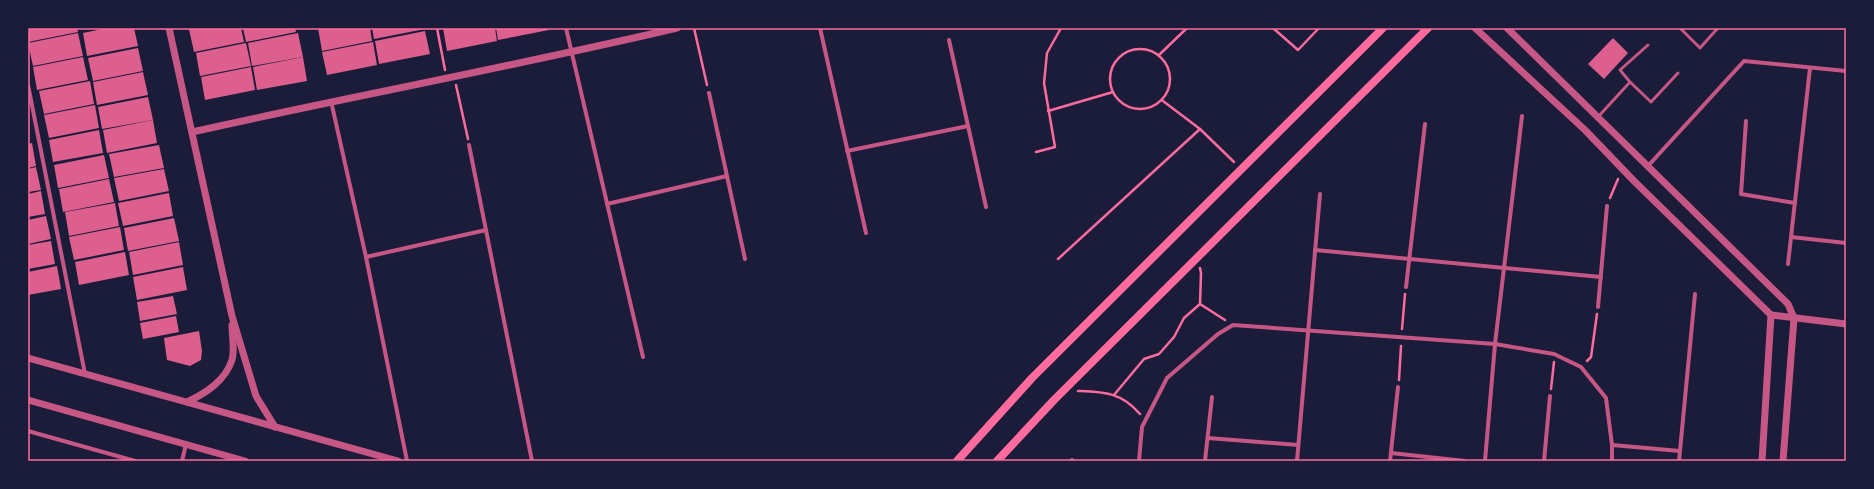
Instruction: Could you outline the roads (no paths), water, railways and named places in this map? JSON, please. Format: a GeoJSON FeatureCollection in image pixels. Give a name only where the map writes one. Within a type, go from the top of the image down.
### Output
{"type":"FeatureCollection","features":[{"type":"Feature","properties":{"kind":"main road"},"geometry":{"type":"LineString","coordinates":[[957,461],[1032,378],[1383,28]]}},
{"type":"Feature","properties":{"kind":"main road"},"geometry":{"type":"LineString","coordinates":[[997,461],[1062,391],[1428,28]]}},
{"type":"Feature","properties":{"kind":"street"},"geometry":{"type":"LineString","coordinates":[[169,28],[232,316],[256,396],[276,427]]}},
{"type":"Feature","properties":{"kind":"street"},"geometry":{"type":"LineString","coordinates":[[566,28],[643,357]]}},
{"type":"Feature","properties":{"kind":"street"},"geometry":{"type":"LineString","coordinates":[[192,132],[331,101],[571,53],[677,28]]}},
{"type":"Feature","properties":{"kind":"street"},"geometry":{"type":"LineString","coordinates":[[820,28],[866,233]]}},
{"type":"Feature","properties":{"kind":"street"},"geometry":{"type":"LineString","coordinates":[[1475,28],[1585,130],[1622,169],[1771,315],[1846,324]]}},
{"type":"Feature","properties":{"kind":"street"},"geometry":{"type":"LineString","coordinates":[[1507,28],[1788,304],[1794,318],[1783,461]]}},
{"type":"Feature","properties":{"kind":"street"},"geometry":{"type":"LineString","coordinates":[[949,40],[986,207]]}},
{"type":"Feature","properties":{"kind":"street"},"geometry":{"type":"LineString","coordinates":[[1648,166],[1744,61],[1846,71]]}},
{"type":"Feature","properties":{"kind":"street"},"geometry":{"type":"LineString","coordinates":[[1788,264],[1810,68]]}},
{"type":"Feature","properties":{"kind":"street"},"geometry":{"type":"LineString","coordinates":[[28,85],[86,374]]}},
{"type":"Feature","properties":{"kind":"street"},"geometry":{"type":"LineString","coordinates":[[709,93],[745,259]]}},
{"type":"Feature","properties":{"kind":"street"},"geometry":{"type":"LineString","coordinates":[[331,101],[366,257],[407,461]]}},
{"type":"Feature","properties":{"kind":"street"},"geometry":{"type":"LineString","coordinates":[[1485,461],[1495,344],[1522,116]]}},
{"type":"Feature","properties":{"kind":"street"},"geometry":{"type":"LineString","coordinates":[[1746,120],[1741,194],[1795,203]]}},
{"type":"Feature","properties":{"kind":"street"},"geometry":{"type":"LineString","coordinates":[[1406,287],[1425,124]]}},
{"type":"Feature","properties":{"kind":"street"},"geometry":{"type":"LineString","coordinates":[[847,151],[968,126]]}},
{"type":"Feature","properties":{"kind":"street"},"geometry":{"type":"LineString","coordinates":[[469,145],[532,461]]}},
{"type":"Feature","properties":{"kind":"street"},"geometry":{"type":"LineString","coordinates":[[607,204],[727,176]]}},
{"type":"Feature","properties":{"kind":"street"},"geometry":{"type":"LineString","coordinates":[[1297,461],[1320,194]]}},
{"type":"Feature","properties":{"kind":"street"},"geometry":{"type":"LineString","coordinates":[[1598,307],[1607,206]]}},
{"type":"Feature","properties":{"kind":"street"},"geometry":{"type":"LineString","coordinates":[[366,257],[486,230]]}},
{"type":"Feature","properties":{"kind":"street"},"geometry":{"type":"LineString","coordinates":[[1791,237],[1846,243]]}},
{"type":"Feature","properties":{"kind":"street"},"geometry":{"type":"LineString","coordinates":[[1315,250],[1601,277]]}},
{"type":"Feature","properties":{"kind":"street"},"geometry":{"type":"LineString","coordinates":[[1679,461],[1695,294]]}},
{"type":"Feature","properties":{"kind":"street"},"geometry":{"type":"LineString","coordinates":[[1762,461],[1771,315]]}},
{"type":"Feature","properties":{"kind":"street"},"geometry":{"type":"LineString","coordinates":[[187,402],[206,393],[222,378],[232,359],[232,316]]}},
{"type":"Feature","properties":{"kind":"street"},"geometry":{"type":"LineString","coordinates":[[1139,461],[1142,427],[1167,378],[1218,334],[1234,325],[1495,344],[1554,354],[1581,367],[1606,398],[1612,446],[1612,461]]}},
{"type":"Feature","properties":{"kind":"street"},"geometry":{"type":"LineString","coordinates":[[28,358],[398,461]]}},
{"type":"Feature","properties":{"kind":"street"},"geometry":{"type":"LineString","coordinates":[[1390,461],[1398,387]]}},
{"type":"Feature","properties":{"kind":"street"},"geometry":{"type":"LineString","coordinates":[[1544,461],[1550,396]]}},
{"type":"Feature","properties":{"kind":"street"},"geometry":{"type":"LineString","coordinates":[[1205,461],[1212,397]]}},
{"type":"Feature","properties":{"kind":"street"},"geometry":{"type":"LineString","coordinates":[[28,400],[245,461]]}},
{"type":"Feature","properties":{"kind":"street"},"geometry":{"type":"LineString","coordinates":[[28,431],[135,461]]}},
{"type":"Feature","properties":{"kind":"street"},"geometry":{"type":"LineString","coordinates":[[1208,438],[1298,445]]}},
{"type":"Feature","properties":{"kind":"street"},"geometry":{"type":"LineString","coordinates":[[182,461],[186,444]]}},
{"type":"Feature","properties":{"kind":"street"},"geometry":{"type":"LineString","coordinates":[[1612,446],[1680,451]]}},
{"type":"Feature","properties":{"kind":"street"},"geometry":{"type":"LineString","coordinates":[[1391,452],[1465,461]]}},
{"type":"Feature","properties":{"kind":"lane"},"geometry":{"type":"LineString","coordinates":[[1680,28],[1700,48],[1717,29]]}},
{"type":"Feature","properties":{"kind":"lane"},"geometry":{"type":"LineString","coordinates":[[1648,45],[1620,70],[1651,102],[1678,73]]}},
{"type":"Feature","properties":{"kind":"lane"},"geometry":{"type":"LineString","coordinates":[[1598,117],[1630,82]]}}]}
